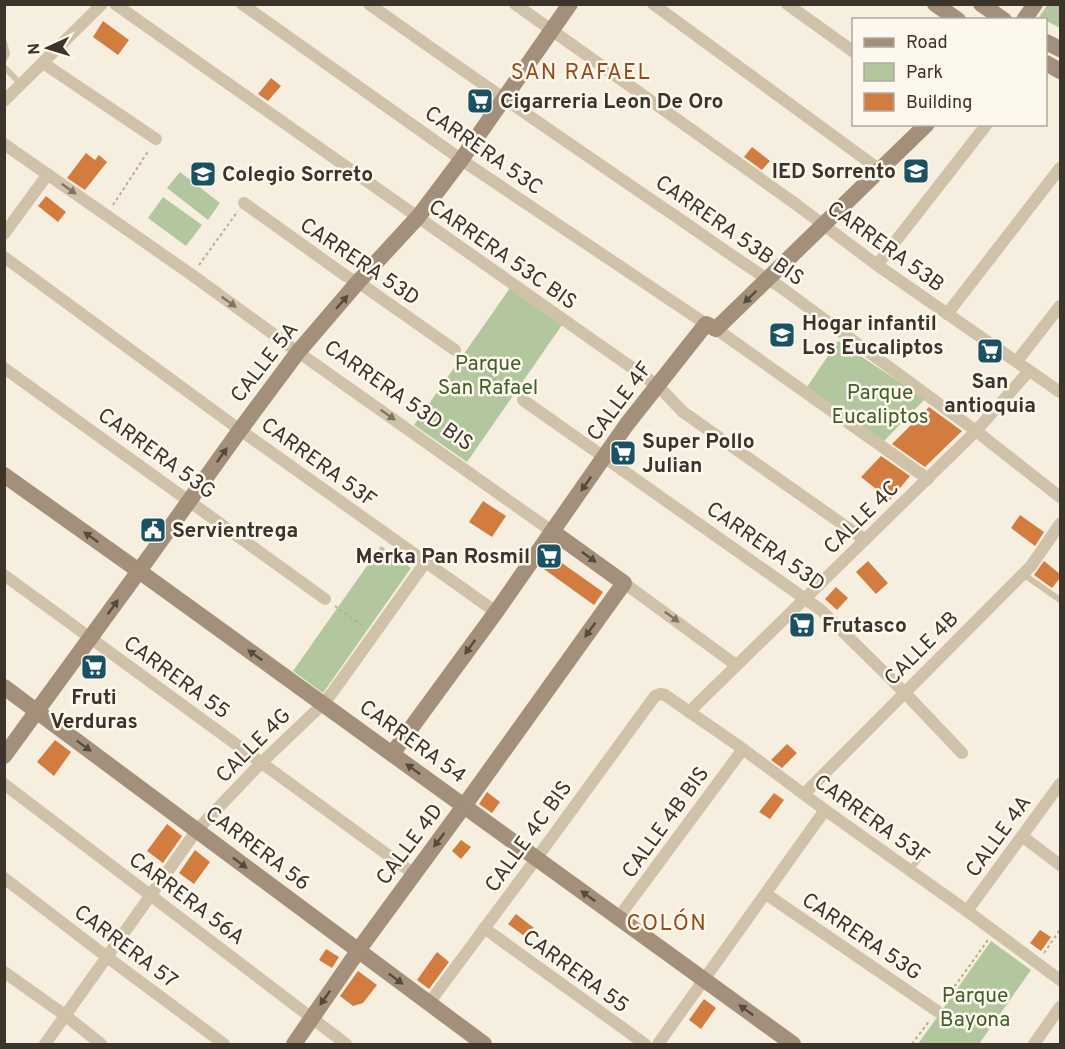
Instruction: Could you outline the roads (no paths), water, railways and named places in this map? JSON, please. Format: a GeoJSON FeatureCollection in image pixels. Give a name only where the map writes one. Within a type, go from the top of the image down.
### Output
{"type":"FeatureCollection","features":[{"type":"Feature","properties":{"kind":"street"},"geometry":{"type":"LineString","coordinates":[[4,101],[102,4]]}},
{"type":"Feature","properties":{"kind":"street","name":"CARRERA 53C BIS"},"geometry":{"type":"LineString","coordinates":[[115,4],[657,386],[683,412],[865,540]]}},
{"type":"Feature","properties":{"kind":"street","name":"CARRERA 53C"},"geometry":{"type":"LineString","coordinates":[[242,4],[461,160],[711,326],[928,479]]}},
{"type":"Feature","properties":{"kind":"street","name":"CARRERA 53B BIS"},"geometry":{"type":"LineString","coordinates":[[369,4],[504,100],[768,280],[976,431],[1060,497]]}},
{"type":"Feature","properties":{"kind":"street","name":"CARRERA 53B"},"geometry":{"type":"LineString","coordinates":[[515,4],[877,265],[1060,392]]}},
{"type":"Feature","properties":{"kind":"street","name":"CALLE 5A"},"geometry":{"type":"LineString","coordinates":[[4,756],[298,352],[418,217],[504,100],[570,4]]}},
{"type":"Feature","properties":{"kind":"street"},"geometry":{"type":"LineString","coordinates":[[653,4],[880,170]]}},
{"type":"Feature","properties":{"kind":"street"},"geometry":{"type":"LineString","coordinates":[[787,4],[852,51]]}},
{"type":"Feature","properties":{"kind":"street"},"geometry":{"type":"LineString","coordinates":[[935,4],[955,18]]}},
{"type":"Feature","properties":{"kind":"street"},"geometry":{"type":"LineString","coordinates":[[981,4],[1001,18]]}},
{"type":"Feature","properties":{"kind":"street"},"geometry":{"type":"LineString","coordinates":[[1025,18],[1035,4]]}},
{"type":"Feature","properties":{"kind":"street"},"geometry":{"type":"LineString","coordinates":[[43,63],[156,139]]}},
{"type":"Feature","properties":{"kind":"street","name":"CALLE 4F"},"geometry":{"type":"LineString","coordinates":[[392,754],[553,532],[642,403],[711,326],[768,280],[925,126]]}},
{"type":"Feature","properties":{"kind":"street"},"geometry":{"type":"LineString","coordinates":[[877,265],[985,126]]}},
{"type":"Feature","properties":{"kind":"street","name":"CARRERA 53D BIS"},"geometry":{"type":"LineString","coordinates":[[4,144],[192,275],[736,665]]}},
{"type":"Feature","properties":{"kind":"street"},"geometry":{"type":"LineString","coordinates":[[947,314],[1060,168]]}},
{"type":"Feature","properties":{"kind":"street"},"geometry":{"type":"LineString","coordinates":[[4,234],[48,174]]}},
{"type":"Feature","properties":{"kind":"street","name":"CARRERA 53D"},"geometry":{"type":"LineString","coordinates":[[244,203],[455,350]]}},
{"type":"Feature","properties":{"kind":"street","name":"CARRERA 53F"},"geometry":{"type":"LineString","coordinates":[[4,257],[240,430],[496,612]]}},
{"type":"Feature","properties":{"kind":"street"},"geometry":{"type":"LineString","coordinates":[[1017,361],[1060,306]]}},
{"type":"Feature","properties":{"kind":"street","name":"CARRERA 53G"},"geometry":{"type":"LineString","coordinates":[[4,368],[325,599]]}},
{"type":"Feature","properties":{"kind":"street","name":"CALLE 4C"},"geometry":{"type":"LineString","coordinates":[[689,712],[976,431],[1029,370]]}},
{"type":"Feature","properties":{"kind":"street","name":"CARRERA 53D"},"geometry":{"type":"LineString","coordinates":[[523,400],[821,610],[962,753]]}},
{"type":"Feature","properties":{"kind":"street","name":"CARRERA 54"},"geometry":{"type":"LineString","coordinates":[[4,476],[794,1044]]}},
{"type":"Feature","properties":{"kind":"street","name":"CALLE 4B"},"geometry":{"type":"LineString","coordinates":[[804,795],[1031,566],[1060,524]]}},
{"type":"Feature","properties":{"kind":"street","name":"CALLE 4G"},"geometry":{"type":"LineString","coordinates":[[45,1044],[197,831],[261,763],[323,704],[426,562]]}},
{"type":"Feature","properties":{"kind":"street","name":"CARRERA 55"},"geometry":{"type":"LineString","coordinates":[[4,575],[414,874]]}},
{"type":"Feature","properties":{"kind":"street","name":"CALLE 4D"},"geometry":{"type":"LineString","coordinates":[[294,1044],[358,951],[624,583]]}},
{"type":"Feature","properties":{"kind":"street","name":"CARRERA 56"},"geometry":{"type":"LineString","coordinates":[[4,687],[484,1044]]}},
{"type":"Feature","properties":{"kind":"street","name":"CARRERA 53F"},"geometry":{"type":"LineString","coordinates":[[660,694],[665,695],[743,749],[1060,980]]}},
{"type":"Feature","properties":{"kind":"street","name":"CALLE 4C BIS"},"geometry":{"type":"LineString","coordinates":[[429,1003],[655,696],[660,694]]}},
{"type":"Feature","properties":{"kind":"street","name":"CALLE 4B BIS"},"geometry":{"type":"LineString","coordinates":[[618,918],[743,749]]}},
{"type":"Feature","properties":{"kind":"street","name":"CARRERA 56A"},"geometry":{"type":"LineString","coordinates":[[4,783],[346,1044]]}},
{"type":"Feature","properties":{"kind":"street","name":"CALLE 4A"},"geometry":{"type":"LineString","coordinates":[[967,911],[1060,784]]}},
{"type":"Feature","properties":{"kind":"street"},"geometry":{"type":"LineString","coordinates":[[658,1044],[825,810]]}},
{"type":"Feature","properties":{"kind":"street"},"geometry":{"type":"LineString","coordinates":[[1022,836],[1060,864]]}},
{"type":"Feature","properties":{"kind":"street","name":"CARRERA 57"},"geometry":{"type":"LineString","coordinates":[[4,878],[224,1044]]}},
{"type":"Feature","properties":{"kind":"street","name":"CARRERA 53G"},"geometry":{"type":"LineString","coordinates":[[766,894],[937,1011]]}},
{"type":"Feature","properties":{"kind":"street","name":"CARRERA 55"},"geometry":{"type":"LineString","coordinates":[[484,928],[645,1044]]}},
{"type":"Feature","properties":{"kind":"street"},"geometry":{"type":"LineString","coordinates":[[4,972],[101,1044]]}},
{"type":"Feature","properties":{"kind":"street"},"geometry":{"type":"LineString","coordinates":[[1034,1044],[1060,1007]]}},
{"type":"Feature","properties":{"kind":"lane"},"geometry":{"type":"LineString","coordinates":[[4,42],[7,54],[4,58]]}},
{"type":"Feature","properties":{"kind":"lane"},"geometry":{"type":"LineString","coordinates":[[4,67],[21,85]]}},
{"type":"Feature","properties":{"kind":"lane"},"geometry":{"type":"LineString","coordinates":[[1022,574],[1060,600]]}},
{"type":"Feature","properties":{"kind":"lane"},"geometry":{"type":"LineString","coordinates":[[910,870],[918,860]]}},
{"type":"Feature","properties":{"kind":"place","name":"Cigarreria Leon De Oro"},"geometry":{"type":"Point","coordinates":[480,101]}},
{"type":"Feature","properties":{"kind":"place","name":"IED Sorrento"},"geometry":{"type":"Point","coordinates":[916,171]}},
{"type":"Feature","properties":{"kind":"place","name":"Colegio Sorreto"},"geometry":{"type":"Point","coordinates":[203,174]}},
{"type":"Feature","properties":{"kind":"place","name":"Hogar infantil Los Eucaliptos"},"geometry":{"type":"Point","coordinates":[782,335]}},
{"type":"Feature","properties":{"kind":"place","name":"San antioquia"},"geometry":{"type":"Point","coordinates":[990,351]}},
{"type":"Feature","properties":{"kind":"place","name":"Super Pollo Julian"},"geometry":{"type":"Point","coordinates":[623,453]}},
{"type":"Feature","properties":{"kind":"place","name":"Servientrega"},"geometry":{"type":"Point","coordinates":[153,530]}},
{"type":"Feature","properties":{"kind":"place","name":"Merka Pan Rosmil"},"geometry":{"type":"Point","coordinates":[549,556]}},
{"type":"Feature","properties":{"kind":"place","name":"Frutasco"},"geometry":{"type":"Point","coordinates":[802,625]}},
{"type":"Feature","properties":{"kind":"place","name":"Fruti Verduras"},"geometry":{"type":"Point","coordinates":[94,667]}},
{"type":"Feature","properties":{"kind":"district","name":"SAN RAFAEL"},"geometry":{"type":"Point","coordinates":[581,71]}},
{"type":"Feature","properties":{"kind":"district","name":"COLÓN"},"geometry":{"type":"Point","coordinates":[667,922]}},
{"type":"Feature","properties":{"kind":"park label","name":"Parque San Rafael"},"geometry":{"type":"Point","coordinates":[488,375]}},
{"type":"Feature","properties":{"kind":"park label","name":"Parque Eucaliptos"},"geometry":{"type":"Point","coordinates":[880,404]}},
{"type":"Feature","properties":{"kind":"park label","name":"Parque Bayona"},"geometry":{"type":"Point","coordinates":[975,1007]}}]}
